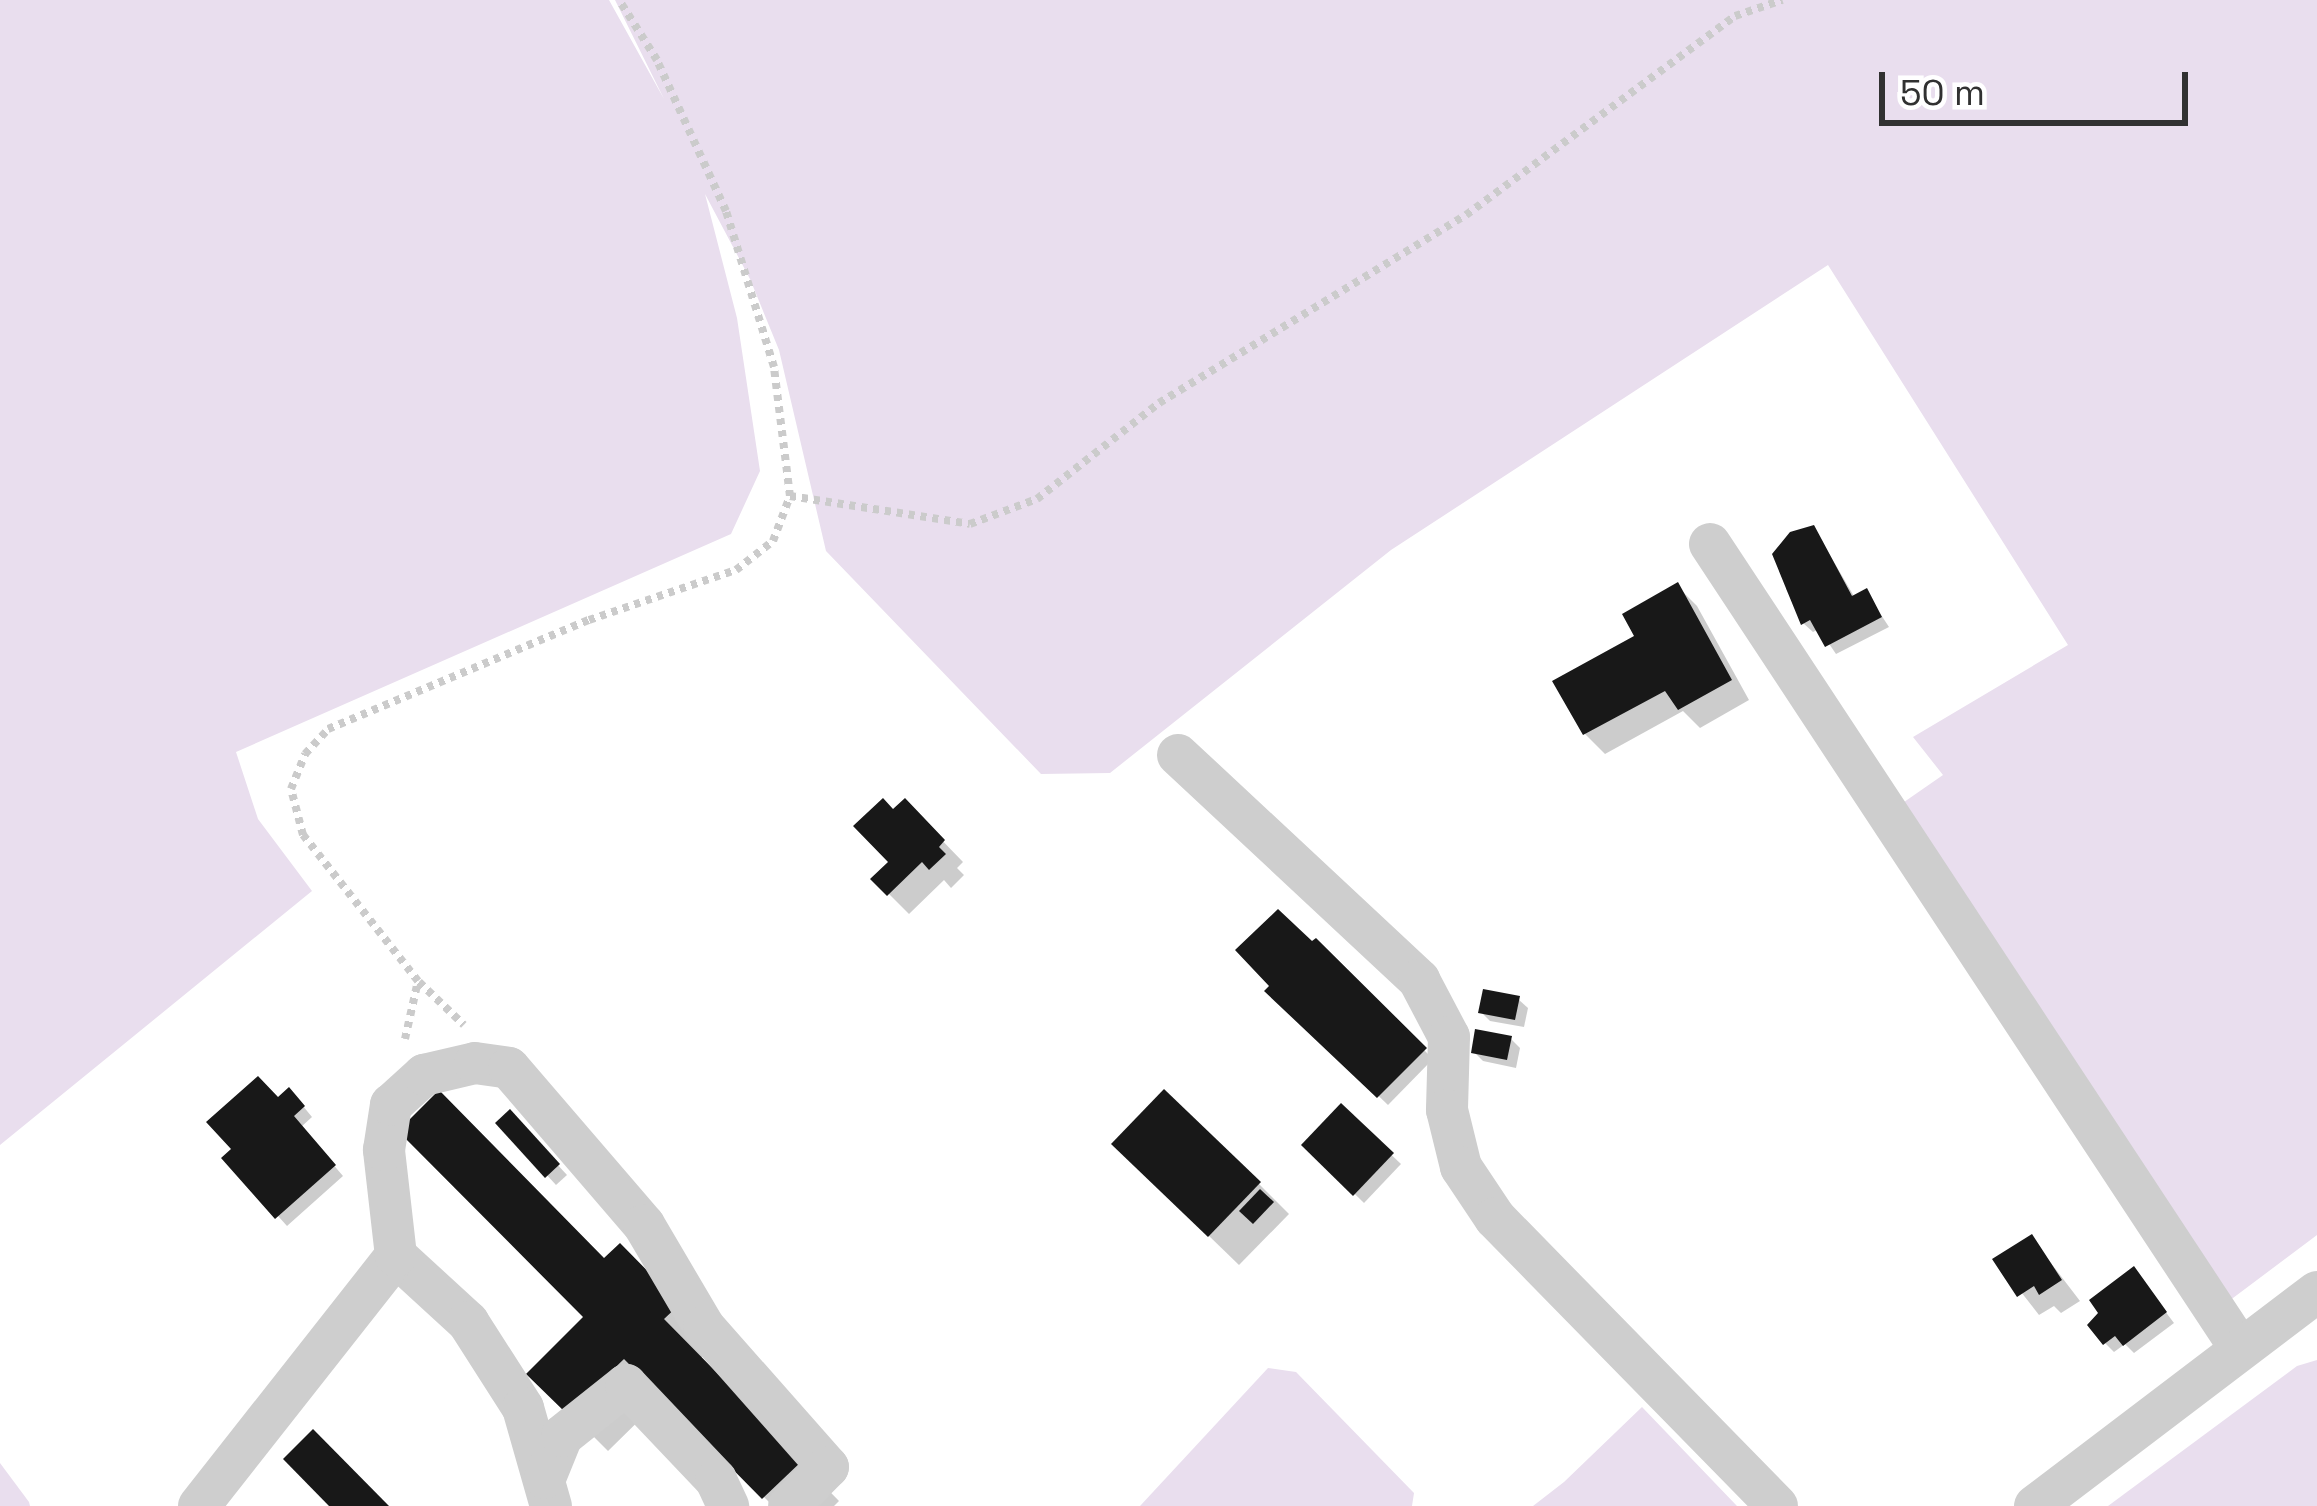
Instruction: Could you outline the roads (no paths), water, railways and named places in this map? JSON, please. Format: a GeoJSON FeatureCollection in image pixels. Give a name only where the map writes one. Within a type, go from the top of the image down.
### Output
{"type":"FeatureCollection","features":[{"type":"Feature","properties":{"kind":"street"},"geometry":{"type":"LineString","coordinates":[[1710,544],[2240,1348]]}},
{"type":"Feature","properties":{"kind":"street"},"geometry":{"type":"LineString","coordinates":[[1178,755],[1419,980],[1449,1037],[1447,1110],[1461,1167],[1495,1218],[1777,1506]]}},
{"type":"Feature","properties":{"kind":"street"},"geometry":{"type":"LineString","coordinates":[[548,1492],[523,1408],[469,1322],[396,1256],[384,1150],[391,1106],[424,1075],[476,1063],[509,1068],[644,1225],[704,1328],[828,1467],[789,1506]]}},
{"type":"Feature","properties":{"kind":"street"},"geometry":{"type":"LineString","coordinates":[[199,1506],[396,1256]]}},
{"type":"Feature","properties":{"kind":"street"},"geometry":{"type":"LineString","coordinates":[[2035,1506],[2317,1292]]}},
{"type":"Feature","properties":{"kind":"street"},"geometry":{"type":"LineString","coordinates":[[548,1492],[562,1436],[626,1384],[716,1480],[728,1506]]}}]}
